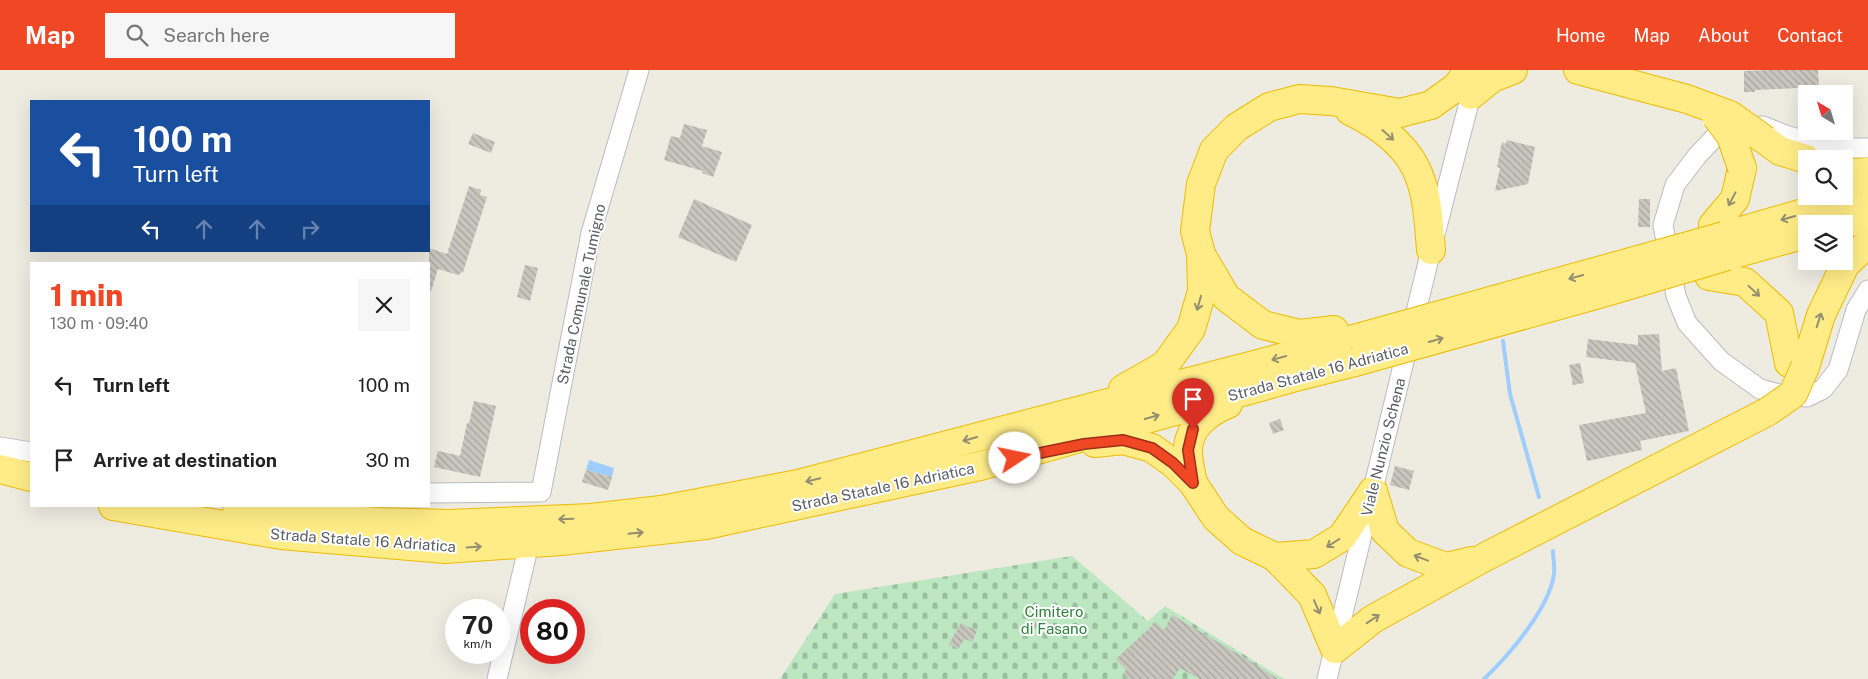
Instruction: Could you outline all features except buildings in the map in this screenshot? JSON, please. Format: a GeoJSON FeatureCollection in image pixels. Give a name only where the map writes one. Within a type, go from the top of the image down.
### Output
{"type":"FeatureCollection","features":[{"type":"Feature","properties":{"kind":"highway"},"geometry":{"type":"LineString","coordinates":[[1003,430],[1124,388],[1165,365],[1191,329],[1202,291],[1201,254],[1196,231],[1201,184],[1214,150],[1237,127],[1269,107],[1299,99],[1331,101],[1400,113],[1431,106],[1456,87],[1472,78],[1492,78],[1512,70]]}},
{"type":"Feature","properties":{"kind":"highway"},"geometry":{"type":"LineString","coordinates":[[1578,70],[1717,112],[1780,151],[1798,157]]}},
{"type":"Feature","properties":{"kind":"highway"},"geometry":{"type":"LineString","coordinates":[[1331,101],[1373,122],[1403,148],[1420,177],[1427,209],[1431,250]]}},
{"type":"Feature","properties":{"kind":"highway"},"geometry":{"type":"LineString","coordinates":[[1717,112],[1731,136],[1742,168],[1735,199],[1721,239]]}},
{"type":"Feature","properties":{"kind":"highway"},"geometry":{"type":"LineString","coordinates":[[1853,173],[1868,172]]}},
{"type":"Feature","properties":{"kind":"highway","name":"Strada Statale 16 Adriatica"},"geometry":{"type":"LineString","coordinates":[[204,507],[234,512],[378,522],[449,524],[591,518],[661,510],[798,484],[1003,430],[1606,280],[1721,239],[1868,194]]}},
{"type":"Feature","properties":{"kind":"highway"},"geometry":{"type":"LineString","coordinates":[[1853,222],[1868,218]]}},
{"type":"Feature","properties":{"kind":"highway","name":"Strada Statale 16 Adriatica"},"geometry":{"type":"LineString","coordinates":[[1721,239],[1798,234]]}},
{"type":"Feature","properties":{"kind":"highway"},"geometry":{"type":"LineString","coordinates":[[980,466],[1084,444],[1123,440],[1152,448],[1173,463],[1193,483],[1216,518],[1242,541],[1275,557],[1312,595],[1334,649],[1372,619],[1485,557],[1767,412],[1797,365],[1845,265],[1868,243]]}},
{"type":"Feature","properties":{"kind":"highway"},"geometry":{"type":"LineString","coordinates":[[1201,254],[1226,297],[1263,325],[1300,334],[1360,341]]}},
{"type":"Feature","properties":{"kind":"highway"},"geometry":{"type":"LineString","coordinates":[[1606,280],[1709,276],[1745,282],[1779,314],[1797,365]]}},
{"type":"Feature","properties":{"kind":"highway","name":"Strada Statale 16 Adriatica"},"geometry":{"type":"LineString","coordinates":[[119,507],[281,535],[445,548],[561,540],[706,525],[980,466],[1292,378],[1360,341],[1451,311],[1606,280]]}},
{"type":"Feature","properties":{"kind":"highway"},"geometry":{"type":"LineString","coordinates":[[1193,483],[1188,450],[1193,429],[1215,409],[1292,378]]}},
{"type":"Feature","properties":{"kind":"highway"},"geometry":{"type":"LineString","coordinates":[[0,470],[30,476]]}},
{"type":"Feature","properties":{"kind":"highway"},"geometry":{"type":"LineString","coordinates":[[0,486],[30,492]]}},
{"type":"Feature","properties":{"kind":"highway"},"geometry":{"type":"LineString","coordinates":[[1373,491],[1385,531],[1408,552],[1446,567],[1485,557]]}},
{"type":"Feature","properties":{"kind":"highway"},"geometry":{"type":"LineString","coordinates":[[1275,557],[1314,554],[1342,537],[1373,491]]}},
{"type":"Feature","properties":{"kind":"street","name":"Strada Comunale Tumigno"},"geometry":{"type":"LineString","coordinates":[[430,493],[541,492],[591,233],[636,71]]}},
{"type":"Feature","properties":{"kind":"street","name":"Viale Nunzio Schena"},"geometry":{"type":"LineString","coordinates":[[1327,679],[1472,78]]}},
{"type":"Feature","properties":{"kind":"street"},"geometry":{"type":"LineString","coordinates":[[1868,148],[1830,148],[1785,135],[1763,126],[1737,127],[1714,138],[1696,156],[1675,185],[1663,225],[1676,296],[1687,323],[1721,361],[1760,389],[1783,395],[1807,397],[1823,389],[1838,370],[1856,310],[1868,290]]}},
{"type":"Feature","properties":{"kind":"street"},"geometry":{"type":"LineString","coordinates":[[0,447],[30,452]]}},
{"type":"Feature","properties":{"kind":"street"},"geometry":{"type":"LineString","coordinates":[[497,679],[526,557]]}},
{"type":"Feature","properties":{"kind":"green space","name":"Cimitero di Fasano"},"geometry":{"type":"Polygon","coordinates":[[[1072,556],[1148,621],[1165,606],[1284,679],[780,679],[835,594],[1072,556]]]}},
{"type":"Feature","properties":{"kind":"water"},"geometry":{"type":"Polygon","coordinates":[[[589,460],[614,468],[612,477],[586,470],[589,460]]]}},
{"type":"Feature","properties":{"kind":"waterway"},"geometry":{"type":"LineString","coordinates":[[1503,341],[1510,394],[1539,497]]}},
{"type":"Feature","properties":{"kind":"waterway"},"geometry":{"type":"LineString","coordinates":[[1484,679],[1527,631],[1544,602],[1551,588],[1554,574],[1553,551]]}},
{"type":"Feature","properties":{"kind":"route"},"geometry":{"type":"LineString","coordinates":[[1015,458],[1084,444],[1123,440],[1152,448],[1173,463],[1193,483],[1188,450],[1193,429]]}}]}
